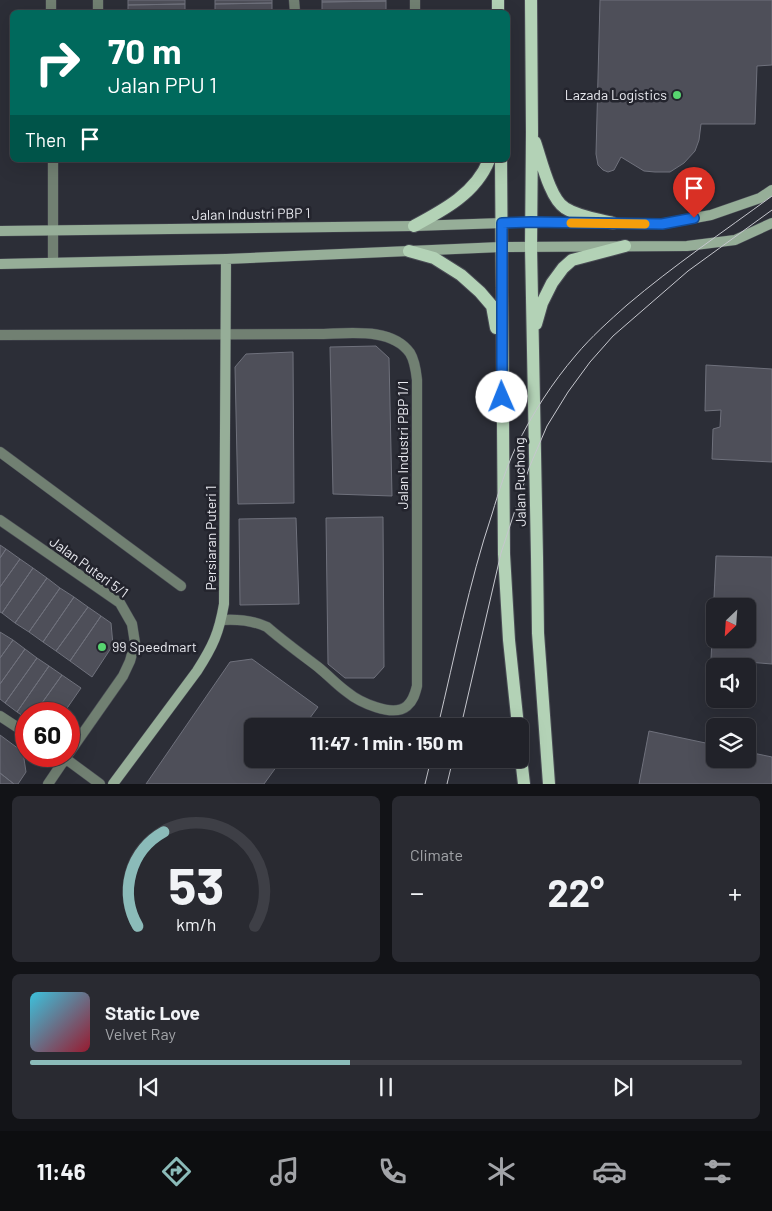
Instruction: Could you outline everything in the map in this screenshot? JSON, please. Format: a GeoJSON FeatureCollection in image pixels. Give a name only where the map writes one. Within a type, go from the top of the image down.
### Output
{"type":"FeatureCollection","features":[{"type":"Feature","properties":{"kind":"main road","name":"Jalan Puchong"},"geometry":{"type":"LineString","coordinates":[[531,0],[531,247],[538,633],[549,784]]}},
{"type":"Feature","properties":{"kind":"main road"},"geometry":{"type":"LineString","coordinates":[[532,132],[554,198],[564,208],[576,214],[614,223]]}},
{"type":"Feature","properties":{"kind":"main road"},"geometry":{"type":"LineString","coordinates":[[414,226],[461,197],[474,184],[488,162]]}},
{"type":"Feature","properties":{"kind":"main road","name":"Jalan Puchong"},"geometry":{"type":"LineString","coordinates":[[501,162],[504,554],[508,640],[517,718]]}},
{"type":"Feature","properties":{"kind":"main road","name":"Jalan Industri PBP 1"},"geometry":{"type":"LineString","coordinates":[[0,231],[414,226],[531,222],[662,224],[711,215],[760,198],[772,190]]}},
{"type":"Feature","properties":{"kind":"main road"},"geometry":{"type":"LineString","coordinates":[[0,264],[226,258],[501,247],[686,246],[735,240],[772,223]]}},
{"type":"Feature","properties":{"kind":"main road"},"geometry":{"type":"LineString","coordinates":[[533,338],[542,303],[552,283],[563,268],[572,260],[625,246]]}},
{"type":"Feature","properties":{"kind":"main road"},"geometry":{"type":"LineString","coordinates":[[409,251],[434,258],[461,275],[480,292],[492,306],[502,357]]}},
{"type":"Feature","properties":{"kind":"main road","name":"Persiaran Puteri 1"},"geometry":{"type":"LineString","coordinates":[[113,784],[209,653],[217,637],[222,620],[224,604],[226,258]]}},
{"type":"Feature","properties":{"kind":"main road"},"geometry":{"type":"LineString","coordinates":[[522,768],[524,784]]}},
{"type":"Feature","properties":{"kind":"street"},"geometry":{"type":"LineString","coordinates":[[52,162],[53,262]]}},
{"type":"Feature","properties":{"kind":"street","name":"Jalan Industri PBP 1/1"},"geometry":{"type":"LineString","coordinates":[[0,335],[367,333],[384,336],[398,342],[410,353],[415,366],[417,380],[417,686],[414,698],[406,707],[393,711],[380,709],[362,702],[347,693],[320,668],[267,627],[257,622],[222,620]]}},
{"type":"Feature","properties":{"kind":"street"},"geometry":{"type":"LineString","coordinates":[[0,452],[182,586]]}},
{"type":"Feature","properties":{"kind":"street","name":"Jalan Puteri 5/1"},"geometry":{"type":"LineString","coordinates":[[0,520],[120,603],[132,624],[135,643],[130,661],[123,676],[80,736]]}},
{"type":"Feature","properties":{"kind":"street"},"geometry":{"type":"LineString","coordinates":[[0,716],[15,726]]}},
{"type":"Feature","properties":{"kind":"street","name":"Jalan Puteri 5/1"},"geometry":{"type":"LineString","coordinates":[[48,784],[59,767]]}},
{"type":"Feature","properties":{"kind":"street"},"geometry":{"type":"LineString","coordinates":[[79,767],[100,784]]}},
{"type":"Feature","properties":{"kind":"building"},"geometry":{"type":"Polygon","coordinates":[[[128,0],[185,0],[185,4],[128,5],[128,0]]]}},
{"type":"Feature","properties":{"kind":"building"},"geometry":{"type":"Polygon","coordinates":[[[215,0],[272,0],[272,3],[215,4],[215,0]]]}},
{"type":"Feature","properties":{"kind":"building"},"geometry":{"type":"Polygon","coordinates":[[[322,0],[386,0],[386,1],[322,2],[322,0]]]}},
{"type":"Feature","properties":{"kind":"building","name":"Lazada Logistics"},"geometry":{"type":"Polygon","coordinates":[[[600,0],[772,0],[772,65],[757,66],[755,124],[701,124],[699,140],[695,151],[684,163],[670,172],[644,171],[621,157],[614,170],[608,172],[603,170],[598,165],[596,154],[600,0]]]}},
{"type":"Feature","properties":{"kind":"building"},"geometry":{"type":"Polygon","coordinates":[[[386,1],[386,10],[322,10],[322,2],[386,1]]]}},
{"type":"Feature","properties":{"kind":"building"},"geometry":{"type":"Polygon","coordinates":[[[272,3],[272,10],[215,10],[215,4],[272,3]]]}},
{"type":"Feature","properties":{"kind":"building"},"geometry":{"type":"Polygon","coordinates":[[[185,4],[185,10],[128,10],[128,5],[185,4]]]}},
{"type":"Feature","properties":{"kind":"building"},"geometry":{"type":"Polygon","coordinates":[[[376,346],[389,358],[392,496],[333,494],[330,347],[376,346]]]}},
{"type":"Feature","properties":{"kind":"building"},"geometry":{"type":"Polygon","coordinates":[[[293,352],[294,503],[238,504],[235,367],[246,354],[293,352]]]}},
{"type":"Feature","properties":{"kind":"building"},"geometry":{"type":"Polygon","coordinates":[[[706,365],[772,369],[772,462],[712,459],[713,429],[720,427],[721,410],[705,411],[706,365]]]}},
{"type":"Feature","properties":{"kind":"building"},"geometry":{"type":"Polygon","coordinates":[[[383,517],[384,667],[374,678],[345,678],[328,664],[326,518],[383,517]]]}},
{"type":"Feature","properties":{"kind":"building"},"geometry":{"type":"Polygon","coordinates":[[[296,518],[299,604],[240,605],[239,519],[296,518]]]}},
{"type":"Feature","properties":{"kind":"building"},"geometry":{"type":"Polygon","coordinates":[[[0,545],[6,549],[0,558],[0,545]]]}},
{"type":"Feature","properties":{"kind":"building"},"geometry":{"type":"Polygon","coordinates":[[[6,549],[20,559],[0,587],[0,558],[6,549]]]}},
{"type":"Feature","properties":{"kind":"building"},"geometry":{"type":"Polygon","coordinates":[[[716,556],[772,557],[772,664],[756,663],[756,658],[711,658],[712,648],[756,648],[756,598],[714,598],[716,556]]]}},
{"type":"Feature","properties":{"kind":"building"},"geometry":{"type":"Polygon","coordinates":[[[20,559],[33,568],[2,613],[0,612],[0,587],[20,559]]]}},
{"type":"Feature","properties":{"kind":"building"},"geometry":{"type":"Polygon","coordinates":[[[33,568],[47,578],[15,623],[2,613],[33,568]]]}},
{"type":"Feature","properties":{"kind":"building"},"geometry":{"type":"Polygon","coordinates":[[[47,578],[60,588],[29,632],[15,623],[47,578]]]}},
{"type":"Feature","properties":{"kind":"building"},"geometry":{"type":"Polygon","coordinates":[[[60,588],[74,597],[43,642],[29,632],[60,588]]]}},
{"type":"Feature","properties":{"kind":"building"},"geometry":{"type":"Polygon","coordinates":[[[74,597],[88,607],[56,651],[43,642],[74,597]]]}},
{"type":"Feature","properties":{"kind":"building"},"geometry":{"type":"Polygon","coordinates":[[[88,607],[101,616],[70,661],[56,651],[88,607]]]}},
{"type":"Feature","properties":{"kind":"building"},"geometry":{"type":"Polygon","coordinates":[[[101,616],[111,623],[113,645],[92,677],[70,661],[101,616]]]}},
{"type":"Feature","properties":{"kind":"building"},"geometry":{"type":"Polygon","coordinates":[[[0,632],[13,640],[0,658],[0,632]]]}},
{"type":"Feature","properties":{"kind":"building"},"geometry":{"type":"Polygon","coordinates":[[[13,640],[25,649],[0,684],[0,658],[13,640]]]}},
{"type":"Feature","properties":{"kind":"building"},"geometry":{"type":"Polygon","coordinates":[[[25,649],[37,658],[5,703],[0,699],[0,684],[25,649]]]}},
{"type":"Feature","properties":{"kind":"building"},"geometry":{"type":"Polygon","coordinates":[[[37,658],[49,666],[24,702],[15,702],[15,710],[5,703],[37,658]]]}},
{"type":"Feature","properties":{"kind":"building"},"geometry":{"type":"Polygon","coordinates":[[[252,659],[318,707],[310,718],[244,718],[244,768],[276,768],[264,784],[146,784],[230,662],[252,659]]]}},
{"type":"Feature","properties":{"kind":"building"},"geometry":{"type":"Polygon","coordinates":[[[49,666],[62,675],[43,702],[24,702],[49,666]]]}},
{"type":"Feature","properties":{"kind":"building"},"geometry":{"type":"Polygon","coordinates":[[[62,675],[81,688],[71,702],[43,702],[62,675]]]}},
{"type":"Feature","properties":{"kind":"building"},"geometry":{"type":"Polygon","coordinates":[[[649,731],[706,743],[706,768],[756,768],[756,754],[772,757],[772,784],[639,784],[649,731]]]}},
{"type":"Feature","properties":{"kind":"building"},"geometry":{"type":"Polygon","coordinates":[[[0,735],[15,746],[15,767],[25,767],[26,772],[18,784],[14,784],[0,773],[0,735]]]}},
{"type":"Feature","properties":{"kind":"building"},"geometry":{"type":"Polygon","coordinates":[[[0,773],[14,784],[0,784],[0,773]]]}},
{"type":"Feature","properties":{"kind":"tram line"},"geometry":{"type":"LineString","coordinates":[[440,718],[469,593],[500,488],[516,447],[543,399],[582,348],[627,305],[680,263],[772,196]]}},
{"type":"Feature","properties":{"kind":"tram line"},"geometry":{"type":"LineString","coordinates":[[463,718],[501,553],[529,468],[547,426],[568,392],[590,362],[613,336],[688,271],[772,210]]}},
{"type":"Feature","properties":{"kind":"tram line"},"geometry":{"type":"LineString","coordinates":[[425,784],[429,768]]}},
{"type":"Feature","properties":{"kind":"tram line"},"geometry":{"type":"LineString","coordinates":[[447,784],[451,768]]}},
{"type":"Feature","properties":{"kind":"slow traffic"},"geometry":{"type":"LineString","coordinates":[[571,223],[645,224]]}},
{"type":"Feature","properties":{"kind":"place","name":"Lazada Logistics"},"geometry":{"type":"Point","coordinates":[677,95]}},
{"type":"Feature","properties":{"kind":"place","name":"99 Speedmart"},"geometry":{"type":"Point","coordinates":[102,647]}},
{"type":"Feature","properties":{"kind":"route"},"geometry":{"type":"LineString","coordinates":[[502,397],[502,223],[662,224],[694,218]]}}]}
